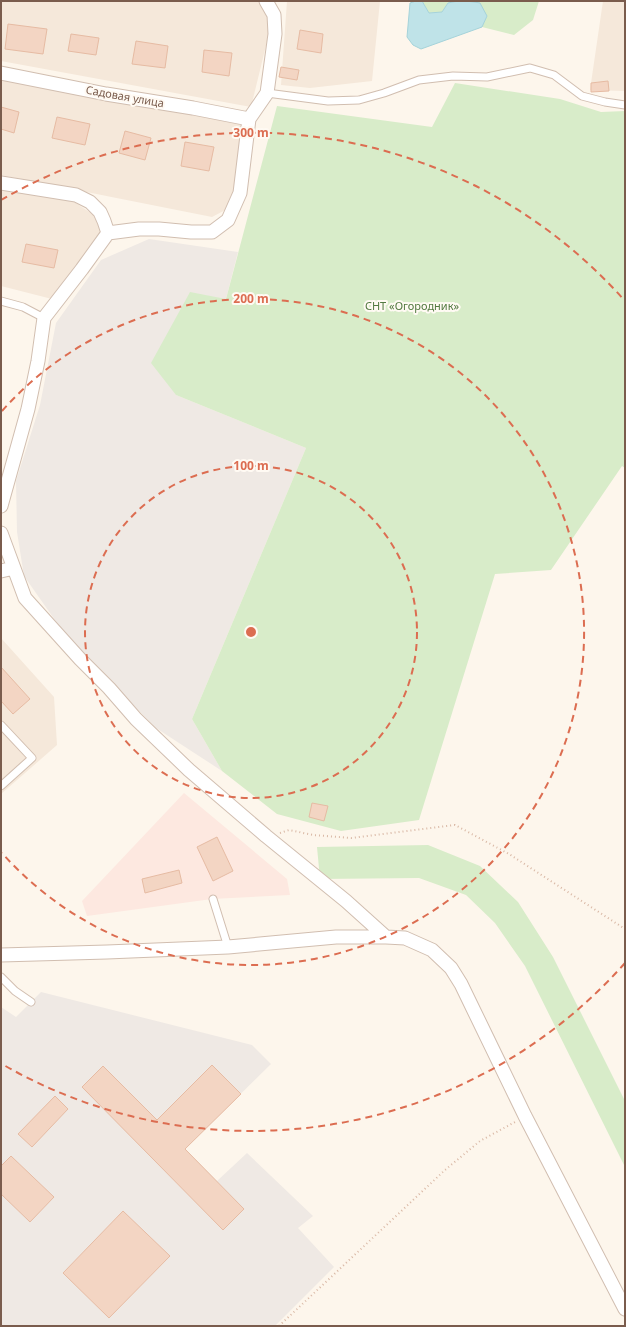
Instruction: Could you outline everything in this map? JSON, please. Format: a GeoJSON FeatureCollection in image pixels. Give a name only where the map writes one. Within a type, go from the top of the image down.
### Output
{"type":"FeatureCollection","features":[{"type":"Feature","properties":{"kind":"street"},"geometry":{"type":"LineString","coordinates":[[1,506],[29,402],[38,361],[44,318],[108,233],[139,229],[212,232],[228,220],[240,193],[249,119],[267,94],[275,34],[274,15],[266,1]]}},
{"type":"Feature","properties":{"kind":"street","name":"Садовая улица"},"geometry":{"type":"LineString","coordinates":[[1,73],[106,94],[249,119]]}},
{"type":"Feature","properties":{"kind":"street"},"geometry":{"type":"LineString","coordinates":[[1,183],[76,195],[90,202],[100,212],[108,233]]}},
{"type":"Feature","properties":{"kind":"street"},"geometry":{"type":"LineString","coordinates":[[1,533],[25,598],[136,718],[189,770],[266,836],[346,901],[386,937]]}},
{"type":"Feature","properties":{"kind":"street"},"geometry":{"type":"LineString","coordinates":[[1,571],[14,568]]}},
{"type":"Feature","properties":{"kind":"street"},"geometry":{"type":"LineString","coordinates":[[1,955],[228,947],[336,937],[405,938],[432,950],[451,968],[471,1004],[525,1116],[625,1309]]}},
{"type":"Feature","properties":{"kind":"lane"},"geometry":{"type":"LineString","coordinates":[[267,94],[328,101],[359,100],[384,93],[419,80],[453,76],[487,77],[530,68],[554,76],[582,96],[625,105]]}},
{"type":"Feature","properties":{"kind":"lane"},"geometry":{"type":"LineString","coordinates":[[1,301],[23,306],[44,318]]}},
{"type":"Feature","properties":{"kind":"lane"},"geometry":{"type":"LineString","coordinates":[[1,725],[32,758],[1,786]]}},
{"type":"Feature","properties":{"kind":"lane"},"geometry":{"type":"LineString","coordinates":[[212,899],[228,947]]}},
{"type":"Feature","properties":{"kind":"lane"},"geometry":{"type":"LineString","coordinates":[[1,977],[15,991],[31,1002]]}},
{"type":"Feature","properties":{"kind":"path"},"geometry":{"type":"LineString","coordinates":[[266,836],[289,830],[312,835],[351,838],[455,825],[509,854],[625,929]]}},
{"type":"Feature","properties":{"kind":"path"},"geometry":{"type":"LineString","coordinates":[[279,1326],[445,1170],[480,1141],[525,1116]]}},
{"type":"Feature","properties":{"kind":"shaded area"},"geometry":{"type":"Polygon","coordinates":[[[1,1],[260,1],[265,5],[271,25],[251,107],[1,61],[1,1]]]}},
{"type":"Feature","properties":{"kind":"shaded area"},"geometry":{"type":"Polygon","coordinates":[[[287,1],[380,1],[372,81],[310,88],[281,85],[287,1]]]}},
{"type":"Feature","properties":{"kind":"shaded area"},"geometry":{"type":"Polygon","coordinates":[[[603,1],[625,1],[625,91],[590,90],[603,1]]]}},
{"type":"Feature","properties":{"kind":"shaded area"},"geometry":{"type":"Polygon","coordinates":[[[1,75],[250,125],[231,207],[212,217],[1,175],[1,75]]]}},
{"type":"Feature","properties":{"kind":"shaded area"},"geometry":{"type":"Polygon","coordinates":[[[1,189],[74,202],[94,215],[103,233],[52,299],[1,286],[1,189]]]}},
{"type":"Feature","properties":{"kind":"shaded area"},"geometry":{"type":"Polygon","coordinates":[[[149,239],[238,252],[226,299],[176,395],[306,448],[192,719],[222,771],[156,728],[69,640],[24,576],[17,532],[16,481],[40,405],[56,323],[101,260],[149,239]]]}},
{"type":"Feature","properties":{"kind":"shaded area"},"geometry":{"type":"Polygon","coordinates":[[[1,638],[54,697],[57,745],[1,794],[1,638]]]}},
{"type":"Feature","properties":{"kind":"shaded area"},"geometry":{"type":"Polygon","coordinates":[[[184,793],[287,879],[290,895],[212,899],[87,916],[82,901],[184,793]]]}},
{"type":"Feature","properties":{"kind":"shaded area"},"geometry":{"type":"Polygon","coordinates":[[[41,992],[252,1045],[271,1064],[185,1149],[217,1181],[247,1153],[313,1216],[298,1228],[334,1267],[275,1326],[1,1326],[1,1007],[16,1017],[41,992]]]}},
{"type":"Feature","properties":{"kind":"green space"},"geometry":{"type":"Polygon","coordinates":[[[422,1],[456,1],[448,3],[442,12],[429,13],[422,1]]]}},
{"type":"Feature","properties":{"kind":"green space"},"geometry":{"type":"Polygon","coordinates":[[[470,1],[539,1],[533,20],[514,35],[482,27],[487,16],[470,1]]]}},
{"type":"Feature","properties":{"kind":"green space","name":"СНТ «Огородник»"},"geometry":{"type":"Polygon","coordinates":[[[455,83],[560,99],[601,112],[625,111],[625,468],[622,466],[551,570],[495,574],[419,820],[341,831],[277,814],[222,771],[192,719],[306,448],[176,395],[151,363],[190,292],[226,299],[277,106],[432,127],[455,83]]]}},
{"type":"Feature","properties":{"kind":"green space"},"geometry":{"type":"Polygon","coordinates":[[[428,845],[480,866],[518,902],[553,957],[625,1101],[625,1167],[525,966],[495,923],[466,895],[419,878],[320,879],[317,847],[428,845]]]}},
{"type":"Feature","properties":{"kind":"water"},"geometry":{"type":"Polygon","coordinates":[[[422,1],[429,13],[442,12],[448,3],[452,2],[464,1],[480,3],[487,16],[482,27],[421,49],[413,45],[407,37],[410,3],[422,1]]]}},
{"type":"Feature","properties":{"kind":"building"},"geometry":{"type":"Polygon","coordinates":[[[8,24],[47,29],[43,54],[5,49],[8,24]]]}},
{"type":"Feature","properties":{"kind":"building"},"geometry":{"type":"Polygon","coordinates":[[[300,30],[323,34],[321,53],[297,49],[300,30]]]}},
{"type":"Feature","properties":{"kind":"building"},"geometry":{"type":"Polygon","coordinates":[[[71,34],[99,38],[96,55],[68,51],[71,34]]]}},
{"type":"Feature","properties":{"kind":"building"},"geometry":{"type":"Polygon","coordinates":[[[136,41],[168,46],[165,68],[132,64],[136,41]]]}},
{"type":"Feature","properties":{"kind":"building"},"geometry":{"type":"Polygon","coordinates":[[[204,50],[232,53],[229,76],[202,72],[204,50]]]}},
{"type":"Feature","properties":{"kind":"building"},"geometry":{"type":"Polygon","coordinates":[[[281,67],[299,70],[297,80],[279,77],[281,67]]]}},
{"type":"Feature","properties":{"kind":"building"},"geometry":{"type":"Polygon","coordinates":[[[608,81],[609,91],[591,92],[591,83],[608,81]]]}},
{"type":"Feature","properties":{"kind":"building"},"geometry":{"type":"Polygon","coordinates":[[[1,107],[19,112],[14,133],[1,129],[1,107]]]}},
{"type":"Feature","properties":{"kind":"building"},"geometry":{"type":"Polygon","coordinates":[[[57,117],[90,124],[85,145],[52,138],[57,117]]]}},
{"type":"Feature","properties":{"kind":"building"},"geometry":{"type":"Polygon","coordinates":[[[125,131],[151,138],[145,160],[119,153],[125,131]]]}},
{"type":"Feature","properties":{"kind":"building"},"geometry":{"type":"Polygon","coordinates":[[[185,142],[214,147],[209,171],[181,166],[185,142]]]}},
{"type":"Feature","properties":{"kind":"building"},"geometry":{"type":"Polygon","coordinates":[[[26,244],[58,250],[54,268],[22,262],[26,244]]]}},
{"type":"Feature","properties":{"kind":"building"},"geometry":{"type":"Polygon","coordinates":[[[1,667],[30,699],[13,714],[1,701],[1,667]]]}},
{"type":"Feature","properties":{"kind":"building"},"geometry":{"type":"Polygon","coordinates":[[[312,803],[328,806],[324,821],[309,817],[312,803]]]}},
{"type":"Feature","properties":{"kind":"building"},"geometry":{"type":"Polygon","coordinates":[[[217,837],[233,871],[213,881],[197,847],[217,837]]]}},
{"type":"Feature","properties":{"kind":"building"},"geometry":{"type":"Polygon","coordinates":[[[179,870],[182,883],[145,893],[142,879],[179,870]]]}},
{"type":"Feature","properties":{"kind":"building"},"geometry":{"type":"Polygon","coordinates":[[[212,1065],[241,1094],[185,1149],[244,1209],[223,1230],[82,1087],[103,1066],[157,1120],[212,1065]]]}},
{"type":"Feature","properties":{"kind":"building"},"geometry":{"type":"Polygon","coordinates":[[[55,1096],[68,1109],[32,1147],[18,1134],[55,1096]]]}},
{"type":"Feature","properties":{"kind":"building"},"geometry":{"type":"Polygon","coordinates":[[[11,1156],[54,1197],[30,1222],[1,1194],[1,1166],[11,1156]]]}},
{"type":"Feature","properties":{"kind":"building"},"geometry":{"type":"Polygon","coordinates":[[[123,1211],[170,1256],[109,1318],[63,1273],[123,1211]]]}}]}
